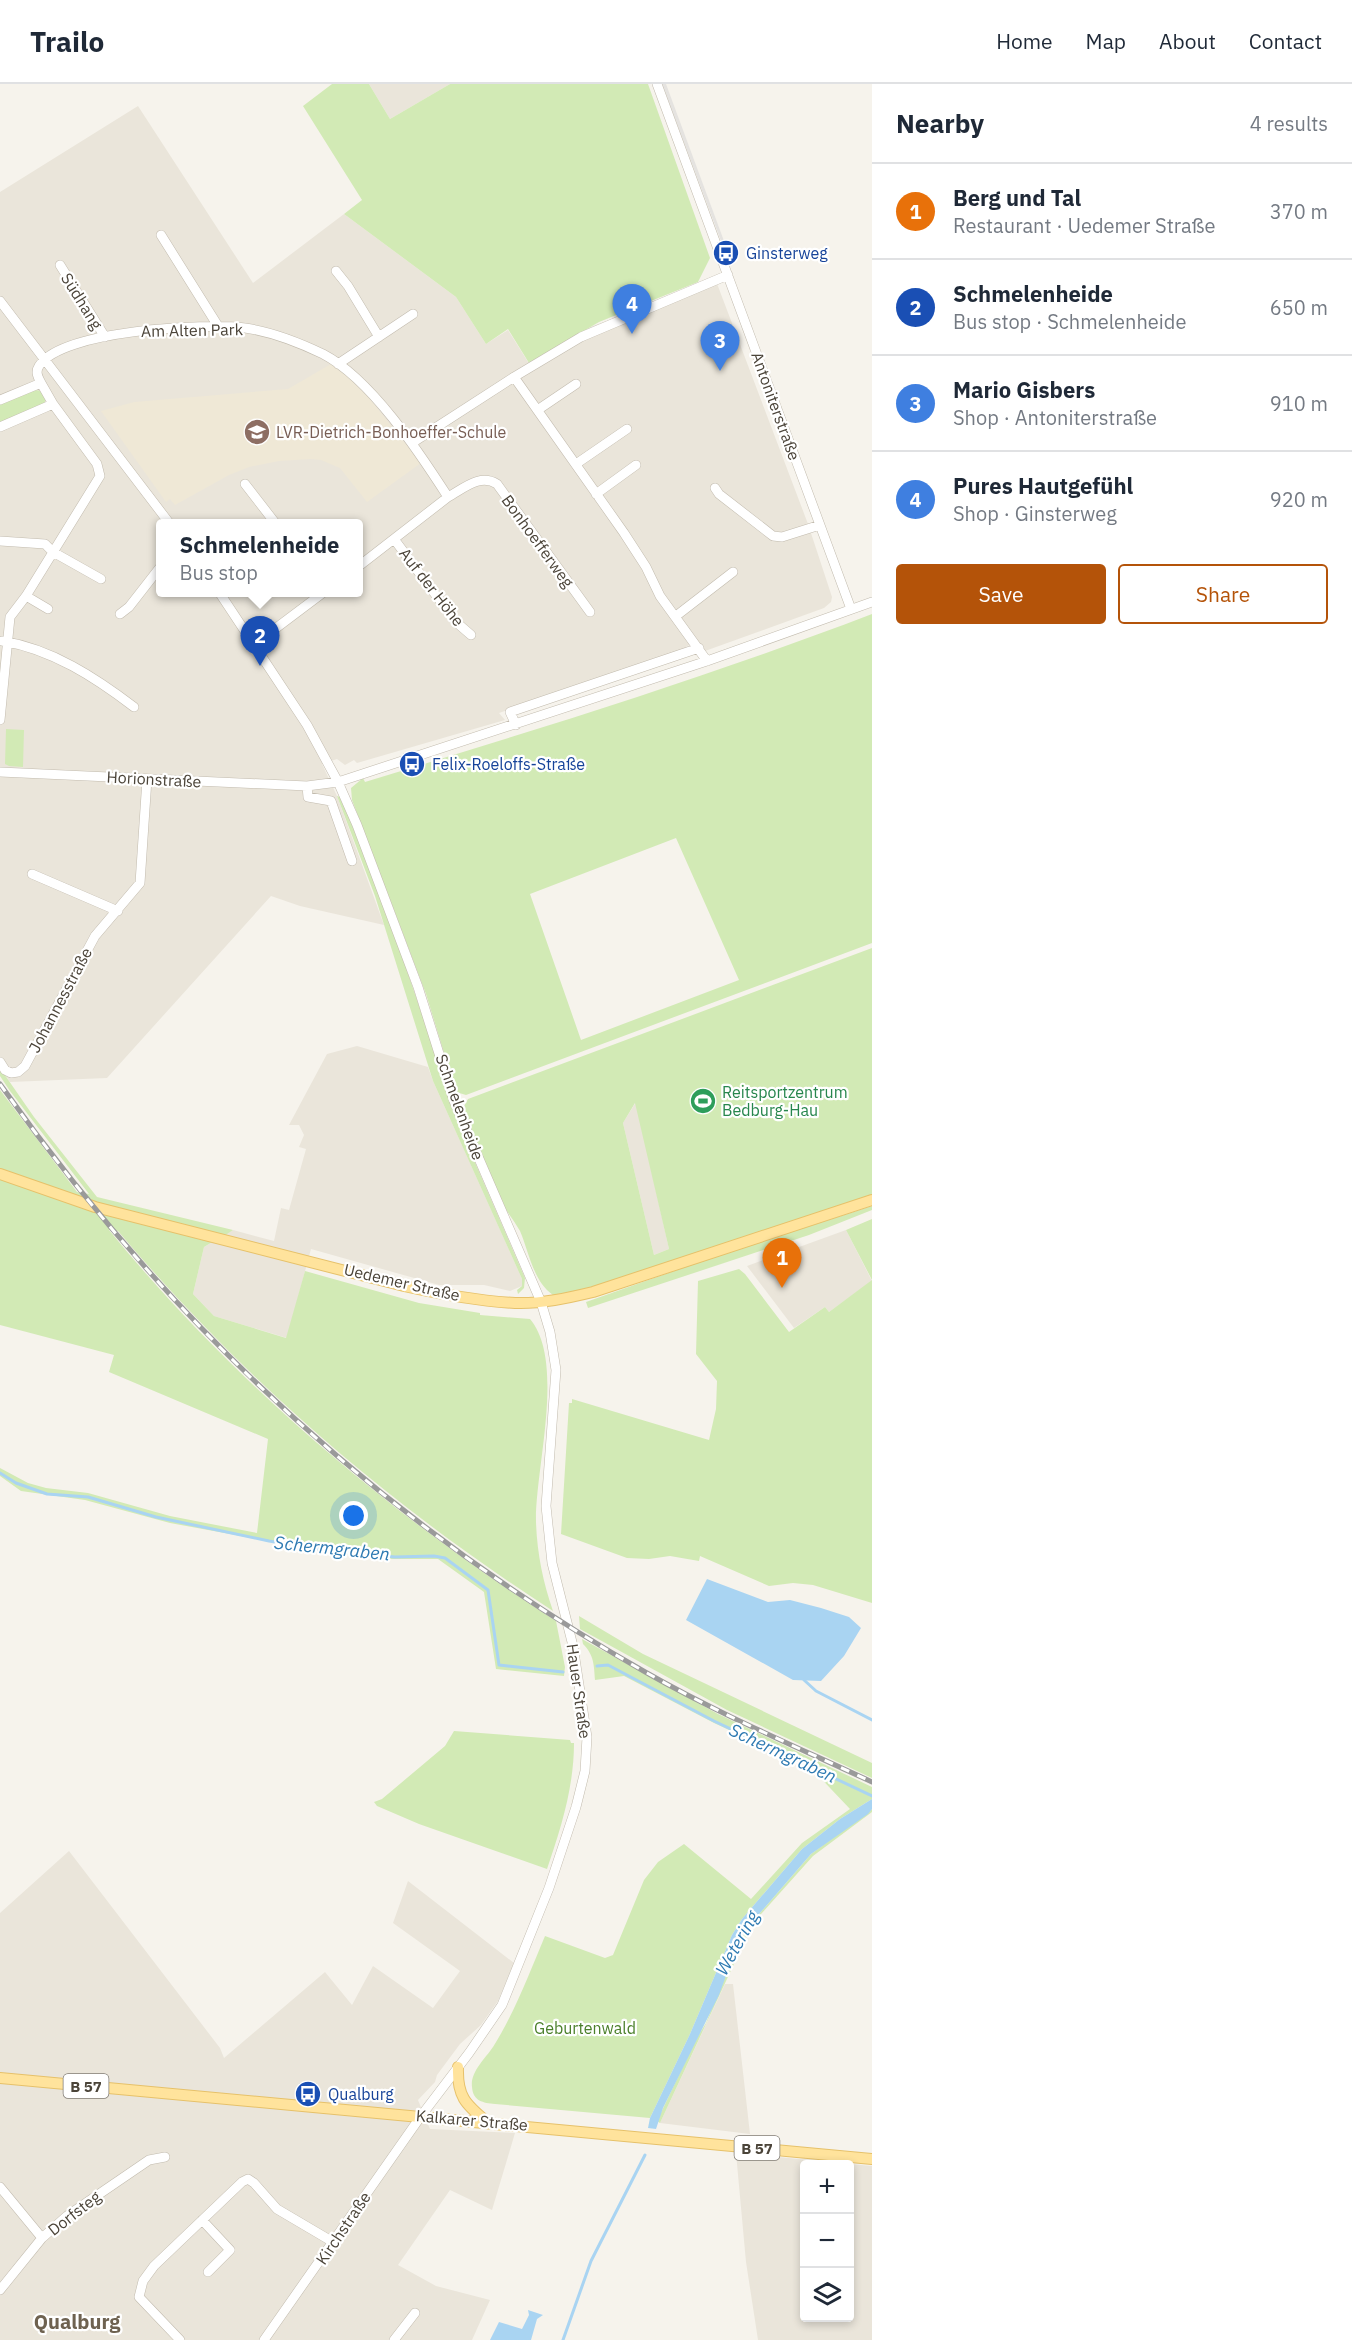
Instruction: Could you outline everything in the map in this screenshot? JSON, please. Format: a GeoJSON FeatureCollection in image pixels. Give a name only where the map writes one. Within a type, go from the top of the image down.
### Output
{"type":"FeatureCollection","features":[{"type":"Feature","properties":{"kind":"main road","name":"Uedemer Straße"},"geometry":{"type":"LineString","coordinates":[[0,1174],[94,1207],[404,1286],[431,1292],[516,1303],[563,1299],[616,1286],[872,1200]]}},
{"type":"Feature","properties":{"kind":"main road"},"geometry":{"type":"LineString","coordinates":[[458,2067],[459,2089],[468,2108],[488,2122]]}},
{"type":"Feature","properties":{"kind":"main road","name":"Kalkarer Straße"},"geometry":{"type":"LineString","coordinates":[[0,2078],[872,2159]]}},
{"type":"Feature","properties":{"kind":"street","name":"Antoniterstraße"},"geometry":{"type":"LineString","coordinates":[[657,84],[851,609]]}},
{"type":"Feature","properties":{"kind":"street"},"geometry":{"type":"LineString","coordinates":[[161,235],[218,326]]}},
{"type":"Feature","properties":{"kind":"street","name":"Südhang"},"geometry":{"type":"LineString","coordinates":[[60,265],[105,337]]}},
{"type":"Feature","properties":{"kind":"street"},"geometry":{"type":"LineString","coordinates":[[336,272],[348,286],[379,337]]}},
{"type":"Feature","properties":{"kind":"street"},"geometry":{"type":"LineString","coordinates":[[412,443],[581,337],[728,275]]}},
{"type":"Feature","properties":{"kind":"street"},"geometry":{"type":"LineString","coordinates":[[0,301],[166,519]]}},
{"type":"Feature","properties":{"kind":"street"},"geometry":{"type":"LineString","coordinates":[[338,364],[413,315]]}},
{"type":"Feature","properties":{"kind":"street","name":"Am Alten Park"},"geometry":{"type":"LineString","coordinates":[[46,359],[56,352],[105,337],[142,330],[218,326],[247,328],[282,336],[325,355],[369,392],[412,443],[448,497]]}},
{"type":"Feature","properties":{"kind":"street"},"geometry":{"type":"LineString","coordinates":[[0,720],[3,641],[10,617],[26,596],[100,476],[97,465],[53,404],[41,383],[37,373],[39,366],[46,359]]}},
{"type":"Feature","properties":{"kind":"street"},"geometry":{"type":"LineString","coordinates":[[514,377],[539,409],[635,550],[660,596],[707,661]]}},
{"type":"Feature","properties":{"kind":"street"},"geometry":{"type":"LineString","coordinates":[[0,400],[41,383]]}},
{"type":"Feature","properties":{"kind":"street"},"geometry":{"type":"LineString","coordinates":[[539,409],[576,384]]}},
{"type":"Feature","properties":{"kind":"street"},"geometry":{"type":"LineString","coordinates":[[0,427],[53,404]]}},
{"type":"Feature","properties":{"kind":"street"},"geometry":{"type":"LineString","coordinates":[[576,464],[627,429]]}},
{"type":"Feature","properties":{"kind":"street"},"geometry":{"type":"LineString","coordinates":[[596,494],[636,465]]}},
{"type":"Feature","properties":{"kind":"street","name":"Bonhoefferweg"},"geometry":{"type":"LineString","coordinates":[[448,497],[481,480],[491,480],[497,484],[590,612]]}},
{"type":"Feature","properties":{"kind":"street"},"geometry":{"type":"LineString","coordinates":[[245,484],[272,519]]}},
{"type":"Feature","properties":{"kind":"street"},"geometry":{"type":"LineString","coordinates":[[715,488],[719,494],[773,537],[782,537],[820,525]]}},
{"type":"Feature","properties":{"kind":"street"},"geometry":{"type":"LineString","coordinates":[[363,563],[448,497]]}},
{"type":"Feature","properties":{"kind":"street","name":"Auf der Höhe"},"geometry":{"type":"LineString","coordinates":[[394,539],[456,622],[471,635]]}},
{"type":"Feature","properties":{"kind":"street"},"geometry":{"type":"LineString","coordinates":[[0,541],[45,544],[53,552],[101,579]]}},
{"type":"Feature","properties":{"kind":"street"},"geometry":{"type":"LineString","coordinates":[[675,616],[734,572]]}},
{"type":"Feature","properties":{"kind":"street"},"geometry":{"type":"LineString","coordinates":[[120,614],[129,608],[156,573]]}},
{"type":"Feature","properties":{"kind":"street"},"geometry":{"type":"LineString","coordinates":[[26,596],[48,609]]}},
{"type":"Feature","properties":{"kind":"street","name":"Schmelenheide"},"geometry":{"type":"LineString","coordinates":[[222,597],[307,724],[338,782],[357,825],[418,987],[454,1101],[541,1302]]}},
{"type":"Feature","properties":{"kind":"street"},"geometry":{"type":"LineString","coordinates":[[255,644],[317,597]]}},
{"type":"Feature","properties":{"kind":"street"},"geometry":{"type":"LineString","coordinates":[[338,782],[707,661],[872,602]]}},
{"type":"Feature","properties":{"kind":"street"},"geometry":{"type":"LineString","coordinates":[[3,641],[37,651],[80,670],[134,707]]}},
{"type":"Feature","properties":{"kind":"street"},"geometry":{"type":"LineString","coordinates":[[516,725],[510,712],[699,648]]}},
{"type":"Feature","properties":{"kind":"street","name":"Horionstraße"},"geometry":{"type":"LineString","coordinates":[[0,772],[308,786],[338,782]]}},
{"type":"Feature","properties":{"kind":"street","name":"Johannesstraße"},"geometry":{"type":"LineString","coordinates":[[0,1062],[11,1074],[25,1066],[95,936],[140,883],[147,779]]}},
{"type":"Feature","properties":{"kind":"street"},"geometry":{"type":"LineString","coordinates":[[308,786],[308,797],[331,801],[352,861]]}},
{"type":"Feature","properties":{"kind":"street"},"geometry":{"type":"LineString","coordinates":[[32,874],[118,911]]}},
{"type":"Feature","properties":{"kind":"street","name":"Hauer Straße"},"geometry":{"type":"LineString","coordinates":[[421,2116],[502,2005],[549,1888],[576,1807],[585,1771],[587,1737],[584,1708],[573,1646],[548,1541],[547,1483],[556,1370],[550,1332],[541,1302]]}},
{"type":"Feature","properties":{"kind":"street","name":"Kirchstraße"},"geometry":{"type":"LineString","coordinates":[[264,2340],[421,2116]]}},
{"type":"Feature","properties":{"kind":"street","name":"Dorfsteg"},"geometry":{"type":"LineString","coordinates":[[0,2290],[42,2238],[93,2197],[149,2160],[165,2157]]}},
{"type":"Feature","properties":{"kind":"street"},"geometry":{"type":"LineString","coordinates":[[180,2340],[139,2297],[143,2281],[154,2266],[242,2182],[248,2179],[277,2209],[333,2242]]}},
{"type":"Feature","properties":{"kind":"street"},"geometry":{"type":"LineString","coordinates":[[0,2187],[42,2238]]}},
{"type":"Feature","properties":{"kind":"street"},"geometry":{"type":"LineString","coordinates":[[202,2220],[230,2250],[208,2272]]}},
{"type":"Feature","properties":{"kind":"street"},"geometry":{"type":"LineString","coordinates":[[394,2340],[415,2313]]}},
{"type":"Feature","properties":{"kind":"shaded area"},"geometry":{"type":"Polygon","coordinates":[[[369,84],[450,84],[390,119],[369,84]]]}},
{"type":"Feature","properties":{"kind":"shaded area"},"geometry":{"type":"Polygon","coordinates":[[[662,84],[666,84],[724,241],[724,249],[662,84]]]}},
{"type":"Feature","properties":{"kind":"shaded area"},"geometry":{"type":"Polygon","coordinates":[[[138,106],[253,283],[344,214],[456,297],[486,344],[508,330],[528,362],[590,327],[716,281],[808,524],[832,597],[831,602],[824,608],[705,651],[697,640],[675,654],[499,713],[505,720],[357,763],[354,760],[345,765],[337,759],[322,764],[337,796],[384,925],[300,906],[271,896],[107,1078],[10,1082],[0,1068],[0,192],[138,106]]]}},
{"type":"Feature","properties":{"kind":"shaded area","name":"LVR-Dietrich-Bonhoeffer-Schule"},"geometry":{"type":"Polygon","coordinates":[[[331,364],[342,371],[369,398],[421,463],[367,502],[340,468],[321,460],[311,459],[279,461],[249,467],[229,475],[175,505],[170,499],[166,502],[101,411],[134,402],[288,389],[331,364]]]}},
{"type":"Feature","properties":{"kind":"shaded area"},"geometry":{"type":"Polygon","coordinates":[[[357,1046],[428,1067],[522,1279],[522,1286],[510,1291],[484,1285],[439,1285],[311,1249],[287,1338],[214,1316],[193,1294],[204,1247],[233,1230],[274,1241],[281,1208],[289,1210],[306,1149],[299,1147],[304,1135],[299,1125],[289,1125],[327,1054],[357,1046]]]}},
{"type":"Feature","properties":{"kind":"shaded area"},"geometry":{"type":"Polygon","coordinates":[[[636,1102],[669,1249],[654,1255],[623,1123],[636,1102]]]}},
{"type":"Feature","properties":{"kind":"shaded area"},"geometry":{"type":"Polygon","coordinates":[[[846,1230],[872,1281],[829,1312],[825,1307],[794,1328],[747,1266],[846,1230]]]}},
{"type":"Feature","properties":{"kind":"shaded area"},"geometry":{"type":"Polygon","coordinates":[[[69,1851],[220,2048],[224,2058],[325,1972],[352,2005],[373,1966],[433,2008],[460,1971],[393,1923],[408,1881],[514,1963],[498,2001],[481,2025],[460,2044],[437,2075],[435,2082],[418,2100],[430,2129],[515,2133],[492,2210],[450,2190],[398,2265],[436,2286],[490,2300],[472,2340],[0,2340],[0,1913],[69,1851]]]}},
{"type":"Feature","properties":{"kind":"shaded area"},"geometry":{"type":"Polygon","coordinates":[[[725,1984],[733,1984],[750,2134],[660,2123],[725,1984]]]}},
{"type":"Feature","properties":{"kind":"shaded area"},"geometry":{"type":"Polygon","coordinates":[[[736,2153],[809,2160],[800,2160],[800,2322],[854,2322],[854,2164],[872,2166],[872,2340],[758,2340],[746,2262],[736,2153]]]}},
{"type":"Feature","properties":{"kind":"green space"},"geometry":{"type":"Polygon","coordinates":[[[332,84],[369,84],[390,119],[450,84],[648,84],[710,258],[698,282],[599,322],[529,363],[508,329],[486,344],[456,297],[344,214],[362,200],[303,106],[332,84]]]}},
{"type":"Feature","properties":{"kind":"green space"},"geometry":{"type":"Polygon","coordinates":[[[35,390],[41,391],[46,398],[44,405],[0,424],[0,404],[35,390]]]}},
{"type":"Feature","properties":{"kind":"green space"},"geometry":{"type":"Polygon","coordinates":[[[872,614],[872,943],[466,1095],[456,1092],[426,994],[352,800],[351,788],[363,778],[365,782],[557,723],[683,682],[872,614]],[[676,838],[530,894],[581,1040],[739,980],[676,838]]]}},
{"type":"Feature","properties":{"kind":"green space"},"geometry":{"type":"Polygon","coordinates":[[[6,729],[24,730],[23,767],[5,764],[6,729]]]}},
{"type":"Feature","properties":{"kind":"green space"},"geometry":{"type":"Polygon","coordinates":[[[337,796],[341,797],[391,924],[464,1137],[525,1278],[524,1288],[518,1294],[517,1290],[522,1286],[522,1279],[433,1081],[375,896],[337,796]]]}},
{"type":"Feature","properties":{"kind":"green space"},"geometry":{"type":"Polygon","coordinates":[[[872,948],[872,1196],[584,1290],[553,1295],[536,1274],[520,1231],[495,1188],[462,1110],[468,1099],[872,948]],[[635,1103],[623,1123],[654,1255],[669,1249],[635,1103]]]}},
{"type":"Feature","properties":{"kind":"green space"},"geometry":{"type":"Polygon","coordinates":[[[0,1068],[34,1117],[97,1197],[233,1230],[224,1236],[94,1203],[0,1169],[0,1090],[77,1192],[89,1194],[10,1091],[0,1076],[0,1068]]]}},
{"type":"Feature","properties":{"kind":"green space"},"geometry":{"type":"Polygon","coordinates":[[[0,1179],[214,1241],[204,1247],[193,1294],[214,1316],[286,1338],[305,1271],[419,1303],[480,1313],[480,1315],[530,1319],[541,1338],[546,1361],[546,1416],[536,1522],[541,1567],[553,1611],[433,1528],[322,1438],[217,1339],[118,1231],[109,1230],[157,1287],[208,1341],[317,1443],[433,1536],[556,1621],[565,1667],[564,1676],[496,1669],[484,1592],[438,1559],[392,1559],[333,1553],[170,1523],[85,1500],[21,1491],[0,1476],[0,1468],[28,1483],[46,1488],[88,1493],[170,1516],[257,1533],[268,1439],[109,1372],[114,1355],[0,1325],[0,1179]]]}},
{"type":"Feature","properties":{"kind":"green space"},"geometry":{"type":"Polygon","coordinates":[[[872,1206],[872,1210],[809,1235],[588,1308],[586,1302],[711,1258],[872,1206]]]}},
{"type":"Feature","properties":{"kind":"green space"},"geometry":{"type":"Polygon","coordinates":[[[872,1219],[872,1280],[846,1230],[872,1219]]]}},
{"type":"Feature","properties":{"kind":"green space"},"geometry":{"type":"Polygon","coordinates":[[[739,1269],[789,1332],[825,1307],[829,1312],[872,1280],[872,1603],[813,1585],[793,1583],[769,1586],[700,1556],[699,1561],[670,1556],[649,1559],[627,1558],[561,1534],[569,1403],[572,1403],[572,1399],[709,1440],[716,1409],[717,1381],[696,1354],[698,1281],[739,1269]]]}},
{"type":"Feature","properties":{"kind":"green space"},"geometry":{"type":"Polygon","coordinates":[[[579,1616],[643,1654],[872,1763],[872,1778],[727,1710],[580,1629],[579,1616]]]}},
{"type":"Feature","properties":{"kind":"green space","name":"Geburtenwald"},"geometry":{"type":"Polygon","coordinates":[[[582,1639],[718,1714],[872,1787],[872,1799],[840,1819],[802,1849],[742,1919],[732,1935],[690,2034],[650,2118],[491,2104],[479,2100],[474,2095],[473,2076],[508,2020],[545,1936],[605,1958],[613,1955],[644,1880],[658,1862],[684,1844],[751,1899],[802,1843],[850,1809],[811,1768],[714,1723],[624,1676],[595,1680],[593,1660],[582,1639]]]}},
{"type":"Feature","properties":{"kind":"green space"},"geometry":{"type":"Polygon","coordinates":[[[454,1731],[570,1740],[574,1743],[569,1791],[562,1823],[547,1869],[419,1824],[377,1806],[374,1802],[382,1799],[445,1746],[454,1731]]]}},
{"type":"Feature","properties":{"kind":"green space"},"geometry":{"type":"Polygon","coordinates":[[[872,1809],[872,1812],[813,1856],[753,1923],[660,2123],[657,2121],[706,2023],[739,1940],[747,1928],[811,1854],[872,1809]]]}},
{"type":"Feature","properties":{"kind":"water"},"geometry":{"type":"Polygon","coordinates":[[[707,1579],[768,1602],[790,1600],[821,1608],[849,1617],[861,1628],[844,1656],[821,1681],[793,1680],[686,1620],[707,1579]]]}},
{"type":"Feature","properties":{"kind":"water"},"geometry":{"type":"Polygon","coordinates":[[[872,1799],[872,1809],[868,1814],[811,1854],[747,1928],[739,1940],[719,1995],[663,2108],[656,2129],[648,2128],[650,2118],[690,2034],[732,1935],[742,1919],[802,1849],[840,1819],[872,1799]]]}},
{"type":"Feature","properties":{"kind":"water"},"geometry":{"type":"Polygon","coordinates":[[[528,2310],[543,2315],[537,2319],[531,2340],[490,2340],[499,2322],[522,2329],[529,2315],[528,2310]]]}},
{"type":"Feature","properties":{"kind":"waterway","name":"Schermgraben"},"geometry":{"type":"LineString","coordinates":[[0,1473],[16,1483],[47,1494],[88,1497],[156,1517],[269,1541],[395,1557],[445,1558],[488,1590],[499,1665],[563,1672]]}},
{"type":"Feature","properties":{"kind":"waterway","name":"Schermgraben"},"geometry":{"type":"LineString","coordinates":[[597,1666],[608,1665],[714,1721],[872,1796]]}},
{"type":"Feature","properties":{"kind":"waterway"},"geometry":{"type":"LineString","coordinates":[[804,1680],[816,1691],[872,1720]]}},
{"type":"Feature","properties":{"kind":"waterway","name":"Wetering"},"geometry":{"type":"LineString","coordinates":[[563,2340],[591,2261],[645,2155]]}},
{"type":"Feature","properties":{"kind":"railway"},"geometry":{"type":"LineString","coordinates":[[0,1084],[67,1174],[137,1259],[212,1339],[290,1415],[373,1486],[460,1553],[551,1615],[647,1673],[730,1716],[872,1782]]}},
{"type":"Feature","properties":{"kind":"place","name":"Ginsterweg"},"geometry":{"type":"Point","coordinates":[726,253]}},
{"type":"Feature","properties":{"kind":"place","name":"Pures Hautgefühl"},"geometry":{"type":"Point","coordinates":[632,334]}},
{"type":"Feature","properties":{"kind":"place","name":"Mario Gisbers"},"geometry":{"type":"Point","coordinates":[720,371]}},
{"type":"Feature","properties":{"kind":"place","name":"LVR-Dietrich-Bonhoeffer-Schule"},"geometry":{"type":"Point","coordinates":[257,432]}},
{"type":"Feature","properties":{"kind":"place","name":"Schmelenheide"},"geometry":{"type":"Point","coordinates":[260,666]}},
{"type":"Feature","properties":{"kind":"place","name":"Felix-Roeloffs-Straße"},"geometry":{"type":"Point","coordinates":[412,764]}},
{"type":"Feature","properties":{"kind":"place","name":"Reitsportzentrum Bedburg-Hau"},"geometry":{"type":"Point","coordinates":[703,1101]}},
{"type":"Feature","properties":{"kind":"place","name":"Berg und Tal"},"geometry":{"type":"Point","coordinates":[782,1288]}},
{"type":"Feature","properties":{"kind":"place","name":"Qualburg"},"geometry":{"type":"Point","coordinates":[308,2094]}},
{"type":"Feature","properties":{"kind":"district","name":"Qualburg"},"geometry":{"type":"Point","coordinates":[77,2321]}}]}
